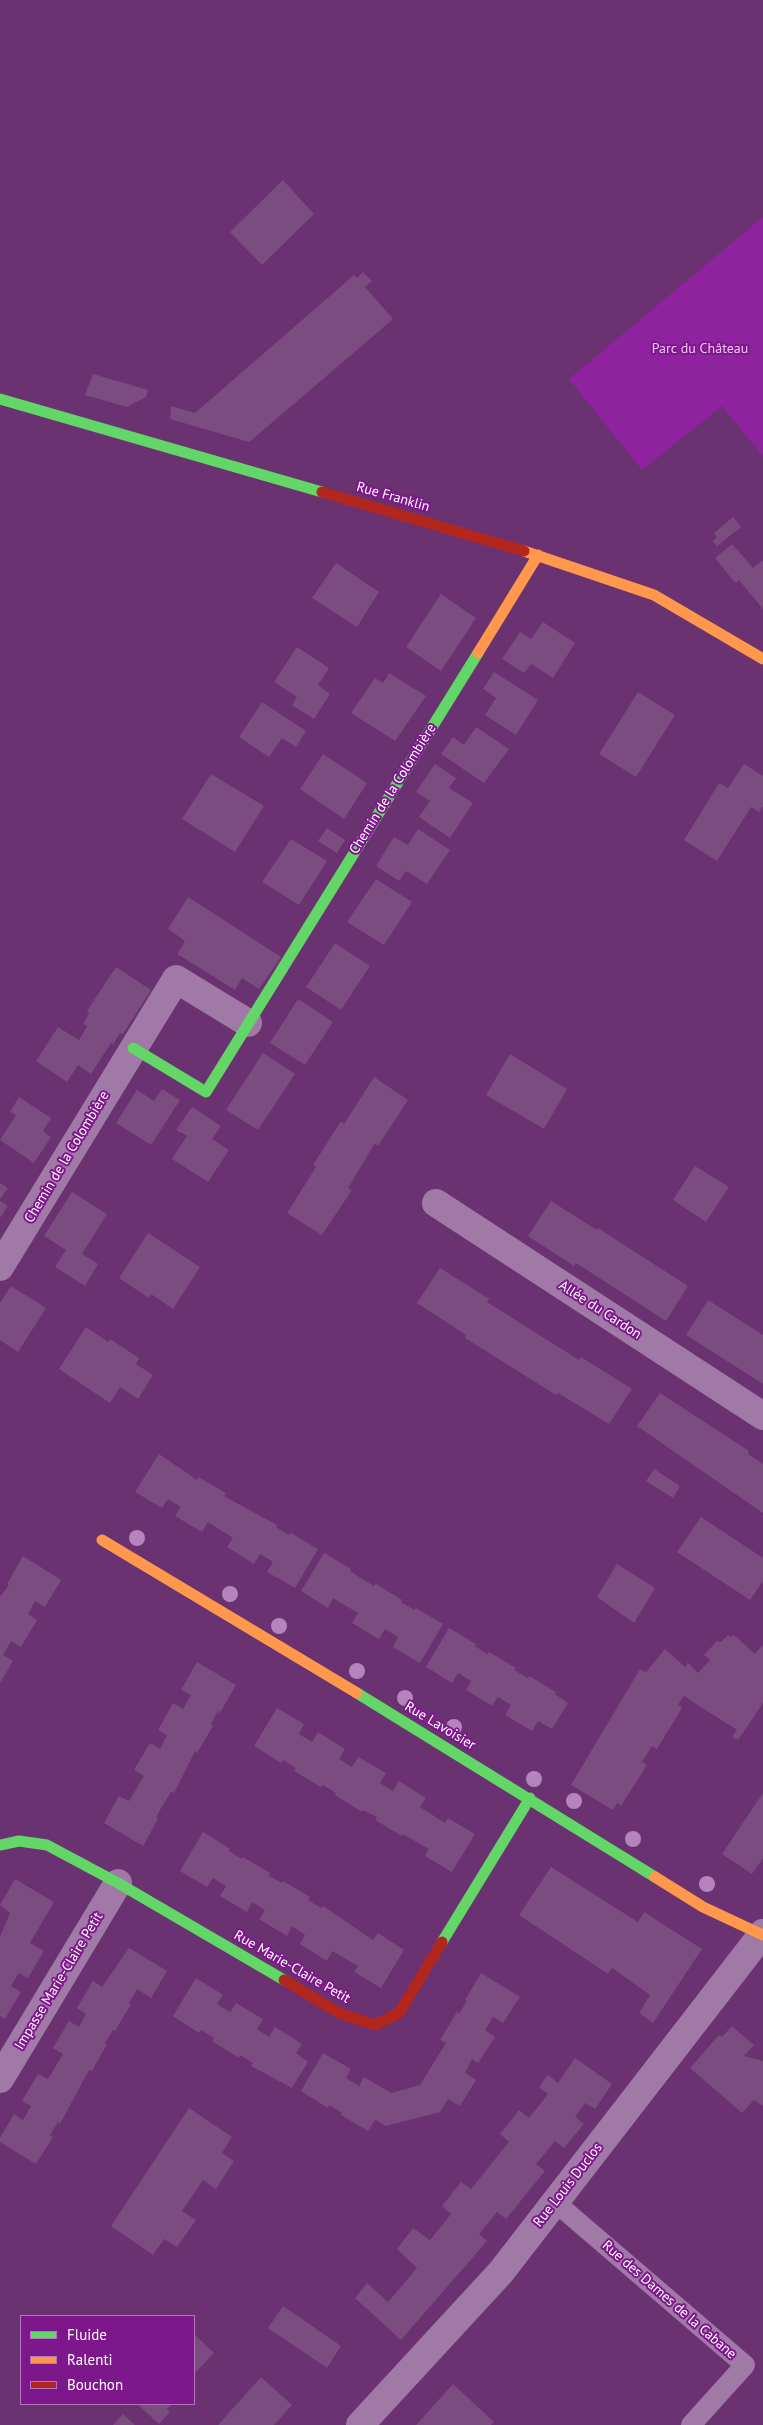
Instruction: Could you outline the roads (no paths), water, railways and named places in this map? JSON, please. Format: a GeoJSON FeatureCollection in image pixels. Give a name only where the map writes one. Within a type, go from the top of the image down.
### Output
{"type":"FeatureCollection","features":[{"type":"Feature","properties":{"kind":"street","name":"Rue Franklin"},"geometry":{"type":"LineString","coordinates":[[0,398],[538,555],[654,595],[763,659]]}},
{"type":"Feature","properties":{"kind":"street","name":"Chemin de la Colombière"},"geometry":{"type":"LineString","coordinates":[[134,1048],[206,1092],[538,555]]}},
{"type":"Feature","properties":{"kind":"street","name":"Chemin de la Colombière"},"geometry":{"type":"LineString","coordinates":[[0,1267],[176,979],[248,1023]]}},
{"type":"Feature","properties":{"kind":"street","name":"Allée du Cardon"},"geometry":{"type":"LineString","coordinates":[[436,1203],[763,1416]]}},
{"type":"Feature","properties":{"kind":"street","name":"Rue Lavoisier"},"geometry":{"type":"LineString","coordinates":[[102,1540],[530,1798],[703,1906],[763,1934]]}},
{"type":"Feature","properties":{"kind":"street","name":"Rue Marie-Claire Petit"},"geometry":{"type":"LineString","coordinates":[[0,1845],[19,1841],[47,1845],[118,1883],[340,2013],[375,2025],[399,2013],[530,1798]]}},
{"type":"Feature","properties":{"kind":"street","name":"Impasse Marie-Claire Petit"},"geometry":{"type":"LineString","coordinates":[[0,2079],[118,1883]]}},
{"type":"Feature","properties":{"kind":"street","name":"Rue Louis Duclos"},"geometry":{"type":"LineString","coordinates":[[360,2425],[501,2272],[763,1934]]}},
{"type":"Feature","properties":{"kind":"lane","name":"Rue des Dames de la Cabane"},"geometry":{"type":"LineString","coordinates":[[555,2202],[744,2366],[691,2425]]}},
{"type":"Feature","properties":{"kind":"park label","name":"Parc du Château"},"geometry":{"type":"Point","coordinates":[700,349]}}]}
